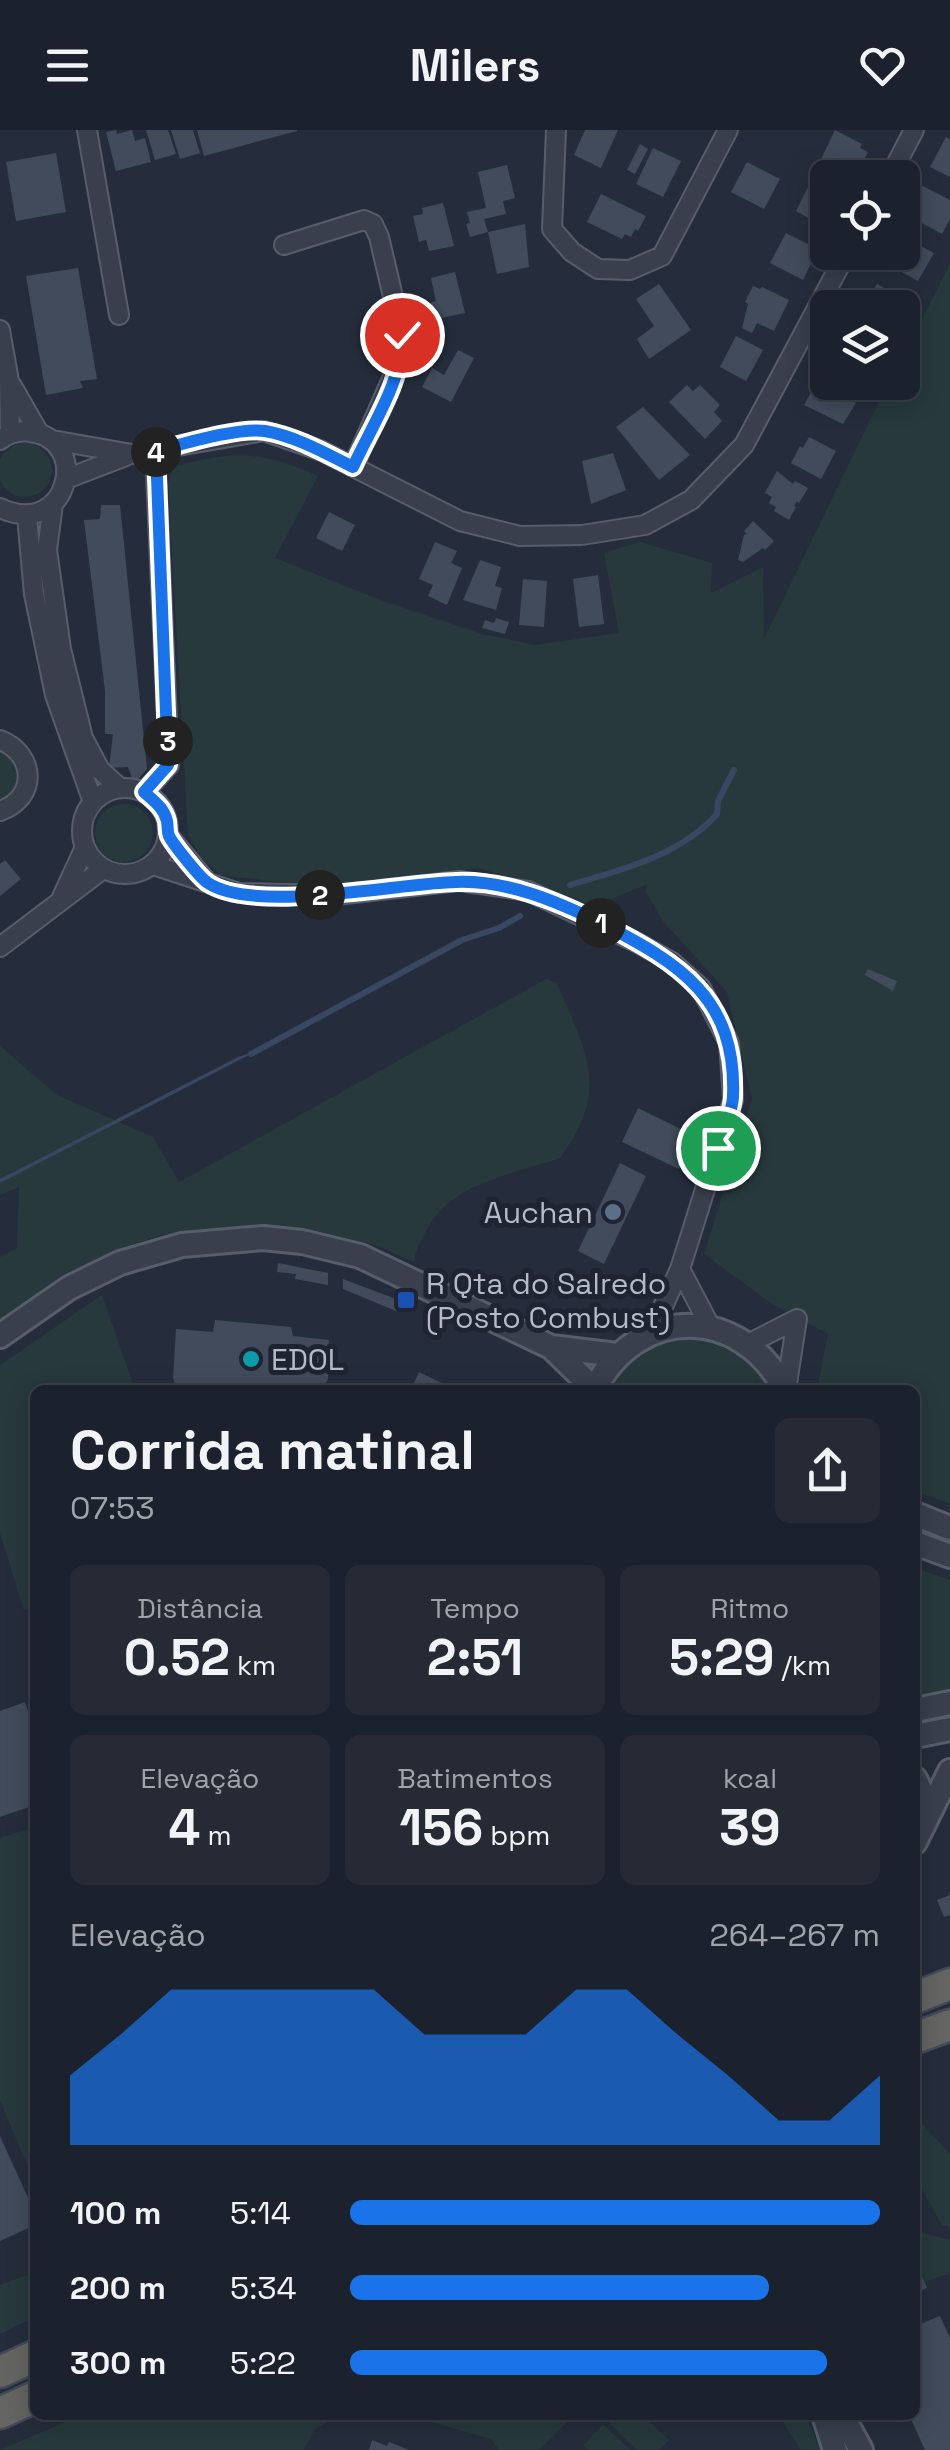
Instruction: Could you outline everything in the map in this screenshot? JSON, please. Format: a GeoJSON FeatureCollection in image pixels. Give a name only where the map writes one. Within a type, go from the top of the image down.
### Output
{"type":"FeatureCollection","features":[{"type":"Feature","properties":{"kind":"highway"},"geometry":{"type":"LineString","coordinates":[[920,1996],[950,1984]]}},
{"type":"Feature","properties":{"kind":"highway"},"geometry":{"type":"LineString","coordinates":[[920,2036],[950,2025]]}},
{"type":"Feature","properties":{"kind":"highway"},"geometry":{"type":"LineString","coordinates":[[0,2372],[30,2358]]}},
{"type":"Feature","properties":{"kind":"highway"},"geometry":{"type":"LineString","coordinates":[[0,2412],[30,2399]]}},
{"type":"Feature","properties":{"kind":"street"},"geometry":{"type":"LineString","coordinates":[[87,130],[119,316]]}},
{"type":"Feature","properties":{"kind":"street"},"geometry":{"type":"LineString","coordinates":[[556,130],[552,229],[572,252],[598,269],[630,270],[662,256],[728,130]]}},
{"type":"Feature","properties":{"kind":"street"},"geometry":{"type":"LineString","coordinates":[[898,160],[914,130]]}},
{"type":"Feature","properties":{"kind":"street"},"geometry":{"type":"LineString","coordinates":[[284,245],[364,220],[374,224],[379,237],[403,354],[353,467]]}},
{"type":"Feature","properties":{"kind":"street"},"geometry":{"type":"LineString","coordinates":[[66,479],[132,454],[264,431],[322,451],[460,521],[520,536],[582,535],[645,525],[691,500],[744,445],[837,270]]}},
{"type":"Feature","properties":{"kind":"street"},"geometry":{"type":"LineString","coordinates":[[0,330],[9,381],[5,436],[45,437],[132,454]]}},
{"type":"Feature","properties":{"kind":"street"},"geometry":{"type":"LineString","coordinates":[[9,381],[45,437],[61,451],[66,479],[53,504],[48,550],[62,649],[83,738],[100,770],[120,788]]}},
{"type":"Feature","properties":{"kind":"street"},"geometry":{"type":"LineString","coordinates":[[144,792],[168,765],[156,451]]}},
{"type":"Feature","properties":{"kind":"street"},"geometry":{"type":"LineString","coordinates":[[0,508],[28,516],[53,504]]}},
{"type":"Feature","properties":{"kind":"street"},"geometry":{"type":"LineString","coordinates":[[28,516],[34,594],[54,695],[93,802]]}},
{"type":"Feature","properties":{"kind":"street"},"geometry":{"type":"LineString","coordinates":[[0,740],[14,746],[23,756],[28,781],[15,804],[0,811]]}},
{"type":"Feature","properties":{"kind":"street"},"geometry":{"type":"LineString","coordinates":[[120,788],[144,792],[160,806],[167,820],[168,835],[162,853],[153,865],[133,874],[103,869],[92,860],[85,846],[83,821],[93,802],[120,788]]}},
{"type":"Feature","properties":{"kind":"street"},"geometry":{"type":"LineString","coordinates":[[168,835],[207,883]]}},
{"type":"Feature","properties":{"kind":"street"},"geometry":{"type":"LineString","coordinates":[[62,898],[85,846]]}},
{"type":"Feature","properties":{"kind":"street"},"geometry":{"type":"LineString","coordinates":[[153,865],[239,893],[336,894],[459,881],[528,891],[578,912],[672,962],[701,988],[729,1043],[733,1100],[680,1269],[651,1333]]}},
{"type":"Feature","properties":{"kind":"street"},"geometry":{"type":"LineString","coordinates":[[0,947],[103,869]]}},
{"type":"Feature","properties":{"kind":"street"},"geometry":{"type":"LineString","coordinates":[[0,1336],[68,1288],[120,1263],[182,1245],[263,1238],[302,1242],[360,1256],[551,1348],[590,1385]]}},
{"type":"Feature","properties":{"kind":"street"},"geometry":{"type":"LineString","coordinates":[[680,1269],[711,1328]]}},
{"type":"Feature","properties":{"kind":"street"},"geometry":{"type":"LineString","coordinates":[[748,1344],[797,1319],[786,1385]]}},
{"type":"Feature","properties":{"kind":"street"},"geometry":{"type":"LineString","coordinates":[[597,1385],[617,1355],[651,1333],[690,1326],[711,1328],[748,1344],[764,1356],[782,1385]]}},
{"type":"Feature","properties":{"kind":"street"},"geometry":{"type":"LineString","coordinates":[[551,1348],[617,1355]]}},
{"type":"Feature","properties":{"kind":"street"},"geometry":{"type":"LineString","coordinates":[[920,1516],[950,1528]]}},
{"type":"Feature","properties":{"kind":"street"},"geometry":{"type":"LineString","coordinates":[[920,1545],[950,1556]]}},
{"type":"Feature","properties":{"kind":"street"},"geometry":{"type":"LineString","coordinates":[[920,1709],[946,1706]]}},
{"type":"Feature","properties":{"kind":"street"},"geometry":{"type":"LineString","coordinates":[[920,1735],[950,1729]]}},
{"type":"Feature","properties":{"kind":"street"},"geometry":{"type":"LineString","coordinates":[[920,1832],[943,1799],[950,1771]]}},
{"type":"Feature","properties":{"kind":"street"},"geometry":{"type":"LineString","coordinates":[[826,2420],[836,2450]]}},
{"type":"Feature","properties":{"kind":"street"},"geometry":{"type":"LineString","coordinates":[[845,2420],[861,2450]]}},
{"type":"Feature","properties":{"kind":"shaded area"},"geometry":{"type":"Polygon","coordinates":[[[950,264],[950,1504],[920,1493],[920,1385],[818,1385],[828,1334],[772,1304],[704,1254],[752,1099],[727,992],[663,921],[645,891],[648,884],[594,906],[479,868],[322,887],[221,875],[202,859],[188,835],[168,484],[173,467],[230,456],[279,461],[318,476],[275,558],[383,601],[482,634],[535,645],[619,633],[604,553],[640,542],[712,563],[711,593],[763,567],[764,639],[880,400],[920,400],[920,323],[950,264]]]}},
{"type":"Feature","properties":{"kind":"shaded area"},"geometry":{"type":"Polygon","coordinates":[[[15,445],[35,445],[50,460],[50,480],[35,495],[15,495],[0,480],[0,460],[15,445]]]}},
{"type":"Feature","properties":{"kind":"shaded area"},"geometry":{"type":"Polygon","coordinates":[[[0,749],[14,760],[18,775],[14,790],[0,801],[0,749]]]}},
{"type":"Feature","properties":{"kind":"shaded area"},"geometry":{"type":"Polygon","coordinates":[[[124,804],[145,812],[153,833],[145,854],[124,862],[103,854],[95,833],[103,812],[124,804]]]}},
{"type":"Feature","properties":{"kind":"shaded area"},"geometry":{"type":"Polygon","coordinates":[[[546,979],[557,983],[577,1030],[588,1071],[589,1091],[576,1134],[560,1158],[483,1183],[449,1203],[425,1233],[414,1262],[373,1244],[247,1226],[160,1235],[59,1277],[0,1322],[0,1257],[17,1248],[19,1187],[0,1195],[0,1046],[57,1095],[153,1137],[179,1182],[546,979]]]}},
{"type":"Feature","properties":{"kind":"shaded area"},"geometry":{"type":"Polygon","coordinates":[[[102,1295],[133,1385],[30,1385],[30,1608],[24,1610],[0,1533],[0,1365],[102,1295]]]}},
{"type":"Feature","properties":{"kind":"shaded area"},"geometry":{"type":"Polygon","coordinates":[[[697,1336],[722,1343],[741,1354],[770,1385],[610,1385],[644,1350],[681,1337],[697,1336]]]}},
{"type":"Feature","properties":{"kind":"shaded area"},"geometry":{"type":"Polygon","coordinates":[[[920,1570],[950,1580],[950,1691],[920,1699],[920,1570]]]}},
{"type":"Feature","properties":{"kind":"shaded area"},"geometry":{"type":"Polygon","coordinates":[[[30,1829],[30,2171],[0,2101],[0,1838],[30,1829]]]}},
{"type":"Feature","properties":{"kind":"shaded area"},"geometry":{"type":"Polygon","coordinates":[[[920,2121],[950,2154],[950,2227],[942,2225],[920,2186],[920,2121]]]}},
{"type":"Feature","properties":{"kind":"shaded area"},"geometry":{"type":"Polygon","coordinates":[[[920,2232],[950,2240],[950,2273],[925,2282],[920,2270],[920,2232]]]}},
{"type":"Feature","properties":{"kind":"shaded area"},"geometry":{"type":"Polygon","coordinates":[[[30,2274],[30,2319],[0,2334],[0,2285],[30,2274]]]}},
{"type":"Feature","properties":{"kind":"shaded area"},"geometry":{"type":"Polygon","coordinates":[[[70,2420],[332,2420],[315,2429],[304,2450],[0,2450],[70,2420]]]}},
{"type":"Feature","properties":{"kind":"shaded area"},"geometry":{"type":"Polygon","coordinates":[[[424,2420],[569,2420],[539,2450],[499,2450],[491,2439],[424,2420]]]}},
{"type":"Feature","properties":{"kind":"shaded area"},"geometry":{"type":"Polygon","coordinates":[[[647,2420],[669,2440],[659,2450],[637,2450],[607,2421],[647,2420]]]}},
{"type":"Feature","properties":{"kind":"shaded area"},"geometry":{"type":"Polygon","coordinates":[[[781,2420],[808,2420],[820,2450],[801,2450],[781,2420]]]}},
{"type":"Feature","properties":{"kind":"shaded area"},"geometry":{"type":"Polygon","coordinates":[[[603,2424],[630,2450],[588,2450],[583,2446],[603,2424]]]}},
{"type":"Feature","properties":{"kind":"water"},"geometry":{"type":"Polygon","coordinates":[[[257,1051],[0,1183],[0,1179],[238,1057],[257,1051]]]}},
{"type":"Feature","properties":{"kind":"building"},"geometry":{"type":"Polygon","coordinates":[[[116,130],[117,134],[132,130],[135,141],[145,138],[151,162],[116,171],[106,132],[116,130]]]}},
{"type":"Feature","properties":{"kind":"building"},"geometry":{"type":"Polygon","coordinates":[[[146,130],[168,130],[176,154],[155,160],[146,130]]]}},
{"type":"Feature","properties":{"kind":"building"},"geometry":{"type":"Polygon","coordinates":[[[171,130],[193,130],[200,153],[180,159],[171,130]]]}},
{"type":"Feature","properties":{"kind":"building"},"geometry":{"type":"Polygon","coordinates":[[[197,130],[297,130],[297,131],[204,156],[197,130]]]}},
{"type":"Feature","properties":{"kind":"building"},"geometry":{"type":"Polygon","coordinates":[[[585,130],[618,130],[601,168],[574,155],[585,130]]]}},
{"type":"Feature","properties":{"kind":"building"},"geometry":{"type":"Polygon","coordinates":[[[835,130],[862,144],[860,148],[868,152],[864,160],[821,159],[835,130]]]}},
{"type":"Feature","properties":{"kind":"building"},"geometry":{"type":"Polygon","coordinates":[[[946,137],[950,139],[950,177],[930,167],[946,137]]]}},
{"type":"Feature","properties":{"kind":"building"},"geometry":{"type":"Polygon","coordinates":[[[640,144],[648,149],[635,174],[627,170],[640,144]]]}},
{"type":"Feature","properties":{"kind":"building"},"geometry":{"type":"Polygon","coordinates":[[[653,148],[681,161],[663,197],[636,184],[653,148]]]}},
{"type":"Feature","properties":{"kind":"building"},"geometry":{"type":"Polygon","coordinates":[[[56,153],[66,212],[16,221],[6,162],[56,153]]]}},
{"type":"Feature","properties":{"kind":"building"},"geometry":{"type":"Polygon","coordinates":[[[747,162],[780,179],[764,209],[731,192],[747,162]]]}},
{"type":"Feature","properties":{"kind":"building"},"geometry":{"type":"Polygon","coordinates":[[[507,165],[515,198],[503,201],[506,214],[484,219],[488,232],[470,237],[467,212],[486,208],[478,172],[507,165]]]}},
{"type":"Feature","properties":{"kind":"building"},"geometry":{"type":"Polygon","coordinates":[[[810,183],[810,219],[796,211],[810,183]]]}},
{"type":"Feature","properties":{"kind":"building"},"geometry":{"type":"Polygon","coordinates":[[[920,185],[950,200],[950,219],[942,234],[920,222],[920,185]]]}},
{"type":"Feature","properties":{"kind":"building"},"geometry":{"type":"Polygon","coordinates":[[[601,194],[646,216],[631,237],[625,234],[622,239],[587,222],[601,194]]]}},
{"type":"Feature","properties":{"kind":"building"},"geometry":{"type":"Polygon","coordinates":[[[443,203],[454,246],[429,251],[426,240],[419,242],[413,216],[423,214],[422,208],[443,203]]]}},
{"type":"Feature","properties":{"kind":"building"},"geometry":{"type":"Polygon","coordinates":[[[525,224],[529,267],[497,274],[488,232],[525,224]]]}},
{"type":"Feature","properties":{"kind":"building"},"geometry":{"type":"Polygon","coordinates":[[[786,233],[810,245],[810,266],[803,280],[770,263],[786,233]]]}},
{"type":"Feature","properties":{"kind":"building"},"geometry":{"type":"Polygon","coordinates":[[[920,246],[934,253],[918,281],[898,270],[920,270],[920,246]]]}},
{"type":"Feature","properties":{"kind":"building"},"geometry":{"type":"Polygon","coordinates":[[[78,268],[97,379],[80,381],[83,388],[46,395],[26,276],[78,268]]]}},
{"type":"Feature","properties":{"kind":"building"},"geometry":{"type":"Polygon","coordinates":[[[455,272],[465,313],[433,320],[429,303],[436,301],[431,278],[455,272]]]}},
{"type":"Feature","properties":{"kind":"building"},"geometry":{"type":"Polygon","coordinates":[[[659,284],[691,330],[649,359],[637,339],[654,326],[636,299],[659,284]]]}},
{"type":"Feature","properties":{"kind":"building"},"geometry":{"type":"Polygon","coordinates":[[[753,286],[789,300],[774,331],[757,323],[752,333],[742,328],[748,304],[745,302],[753,286]]]}},
{"type":"Feature","properties":{"kind":"building"},"geometry":{"type":"Polygon","coordinates":[[[736,336],[763,350],[746,381],[720,367],[736,336]]]}},
{"type":"Feature","properties":{"kind":"building"},"geometry":{"type":"Polygon","coordinates":[[[458,350],[474,358],[451,402],[422,387],[432,368],[444,375],[458,350]]]}},
{"type":"Feature","properties":{"kind":"building"},"geometry":{"type":"Polygon","coordinates":[[[687,385],[693,391],[700,385],[720,405],[714,412],[722,421],[705,439],[669,402],[687,385]]]}},
{"type":"Feature","properties":{"kind":"building"},"geometry":{"type":"Polygon","coordinates":[[[810,394],[810,400],[856,403],[843,424],[804,405],[810,394]]]}},
{"type":"Feature","properties":{"kind":"building"},"geometry":{"type":"Polygon","coordinates":[[[643,407],[690,455],[659,480],[616,427],[643,407]]]}},
{"type":"Feature","properties":{"kind":"building"},"geometry":{"type":"Polygon","coordinates":[[[809,437],[836,451],[821,479],[791,463],[809,437]]]}},
{"type":"Feature","properties":{"kind":"building"},"geometry":{"type":"Polygon","coordinates":[[[613,453],[626,490],[591,504],[582,461],[613,453]]]}},
{"type":"Feature","properties":{"kind":"building"},"geometry":{"type":"Polygon","coordinates":[[[777,471],[793,484],[795,481],[808,488],[789,520],[774,511],[776,507],[769,503],[772,497],[765,493],[777,471]]]}},
{"type":"Feature","properties":{"kind":"building"},"geometry":{"type":"Polygon","coordinates":[[[101,505],[120,505],[147,769],[134,784],[128,767],[109,768],[113,734],[105,734],[105,691],[84,520],[100,519],[101,505]]]}},
{"type":"Feature","properties":{"kind":"building"},"geometry":{"type":"Polygon","coordinates":[[[329,512],[355,525],[342,551],[316,538],[329,512]]]}},
{"type":"Feature","properties":{"kind":"building"},"geometry":{"type":"Polygon","coordinates":[[[753,521],[774,541],[743,562],[738,560],[747,534],[744,531],[753,521]]]}},
{"type":"Feature","properties":{"kind":"building"},"geometry":{"type":"Polygon","coordinates":[[[435,542],[457,551],[451,563],[462,568],[447,605],[428,596],[433,585],[419,579],[435,542]]]}},
{"type":"Feature","properties":{"kind":"building"},"geometry":{"type":"Polygon","coordinates":[[[480,560],[501,567],[495,586],[502,588],[496,610],[463,600],[480,560]]]}},
{"type":"Feature","properties":{"kind":"building"},"geometry":{"type":"Polygon","coordinates":[[[598,575],[604,624],[579,627],[573,579],[598,575]]]}},
{"type":"Feature","properties":{"kind":"building"},"geometry":{"type":"Polygon","coordinates":[[[523,579],[547,581],[544,627],[519,625],[523,579]]]}},
{"type":"Feature","properties":{"kind":"building"},"geometry":{"type":"Polygon","coordinates":[[[496,618],[509,622],[505,634],[482,628],[485,620],[494,623],[496,618]]]}},
{"type":"Feature","properties":{"kind":"building"},"geometry":{"type":"Polygon","coordinates":[[[5,860],[21,879],[0,896],[0,864],[5,860]]]}},
{"type":"Feature","properties":{"kind":"building"},"geometry":{"type":"Polygon","coordinates":[[[868,969],[897,981],[893,991],[865,975],[868,969]]]}},
{"type":"Feature","properties":{"kind":"building"},"geometry":{"type":"Polygon","coordinates":[[[638,1108],[695,1136],[679,1169],[622,1142],[638,1108]]]}},
{"type":"Feature","properties":{"kind":"building","name":"Auchan"},"geometry":{"type":"Polygon","coordinates":[[[620,1163],[646,1176],[604,1264],[578,1251],[620,1163]]]}},
{"type":"Feature","properties":{"kind":"building"},"geometry":{"type":"Polygon","coordinates":[[[278,1263],[328,1273],[328,1285],[277,1272],[278,1263]]]}},
{"type":"Feature","properties":{"kind":"building"},"geometry":{"type":"Polygon","coordinates":[[[343,1279],[401,1301],[396,1311],[343,1289],[343,1279]]]}},
{"type":"Feature","properties":{"kind":"building","name":"EDOL"},"geometry":{"type":"Polygon","coordinates":[[[215,1320],[291,1327],[293,1336],[329,1340],[328,1379],[325,1385],[175,1385],[176,1329],[213,1332],[215,1320]]]}},
{"type":"Feature","properties":{"kind":"building"},"geometry":{"type":"Polygon","coordinates":[[[419,1372],[446,1385],[413,1385],[419,1372]]]}},
{"type":"Feature","properties":{"kind":"building"},"geometry":{"type":"Polygon","coordinates":[[[25,1702],[30,1710],[30,1807],[0,1817],[0,1711],[25,1702]]]}},
{"type":"Feature","properties":{"kind":"building"},"geometry":{"type":"Polygon","coordinates":[[[950,1895],[950,1915],[944,1917],[937,1900],[950,1895]]]}},
{"type":"Feature","properties":{"kind":"building"},"geometry":{"type":"Polygon","coordinates":[[[0,2136],[30,2202],[30,2227],[0,2241],[0,2136]]]}},
{"type":"Feature","properties":{"kind":"building"},"geometry":{"type":"Polygon","coordinates":[[[920,2271],[927,2288],[920,2291],[920,2271]]]}},
{"type":"Feature","properties":{"kind":"building"},"geometry":{"type":"Polygon","coordinates":[[[940,2316],[950,2338],[950,2450],[925,2450],[911,2420],[920,2420],[920,2324],[940,2316]]]}},
{"type":"Feature","properties":{"kind":"building"},"geometry":{"type":"Polygon","coordinates":[[[372,2440],[387,2446],[389,2442],[409,2450],[369,2450],[372,2440]]]}},
{"type":"Feature","properties":{"kind":"waterway"},"geometry":{"type":"LineString","coordinates":[[570,885],[650,859],[686,840],[717,814],[718,801],[734,770]]}},
{"type":"Feature","properties":{"kind":"waterway"},"geometry":{"type":"LineString","coordinates":[[251,1054],[462,940],[499,928],[520,916]]}},
{"type":"Feature","properties":{"kind":"place","name":"Auchan"},"geometry":{"type":"Point","coordinates":[613,1212]}},
{"type":"Feature","properties":{"kind":"place","name":"R Qta do Salredo (Posto Combust)"},"geometry":{"type":"Point","coordinates":[406,1300]}},
{"type":"Feature","properties":{"kind":"place","name":"EDOL"},"geometry":{"type":"Point","coordinates":[251,1359]}},
{"type":"Feature","properties":{"kind":"route"},"geometry":{"type":"LineString","coordinates":[[402,335],[403,354],[396,373],[353,467],[322,451],[264,431],[204,439],[156,451],[168,765],[144,792],[160,806],[167,820],[168,835],[207,883],[239,893],[276,895],[336,894],[459,881],[528,891],[578,912],[672,962],[701,988],[729,1043],[733,1100],[718,1148]]}}]}
